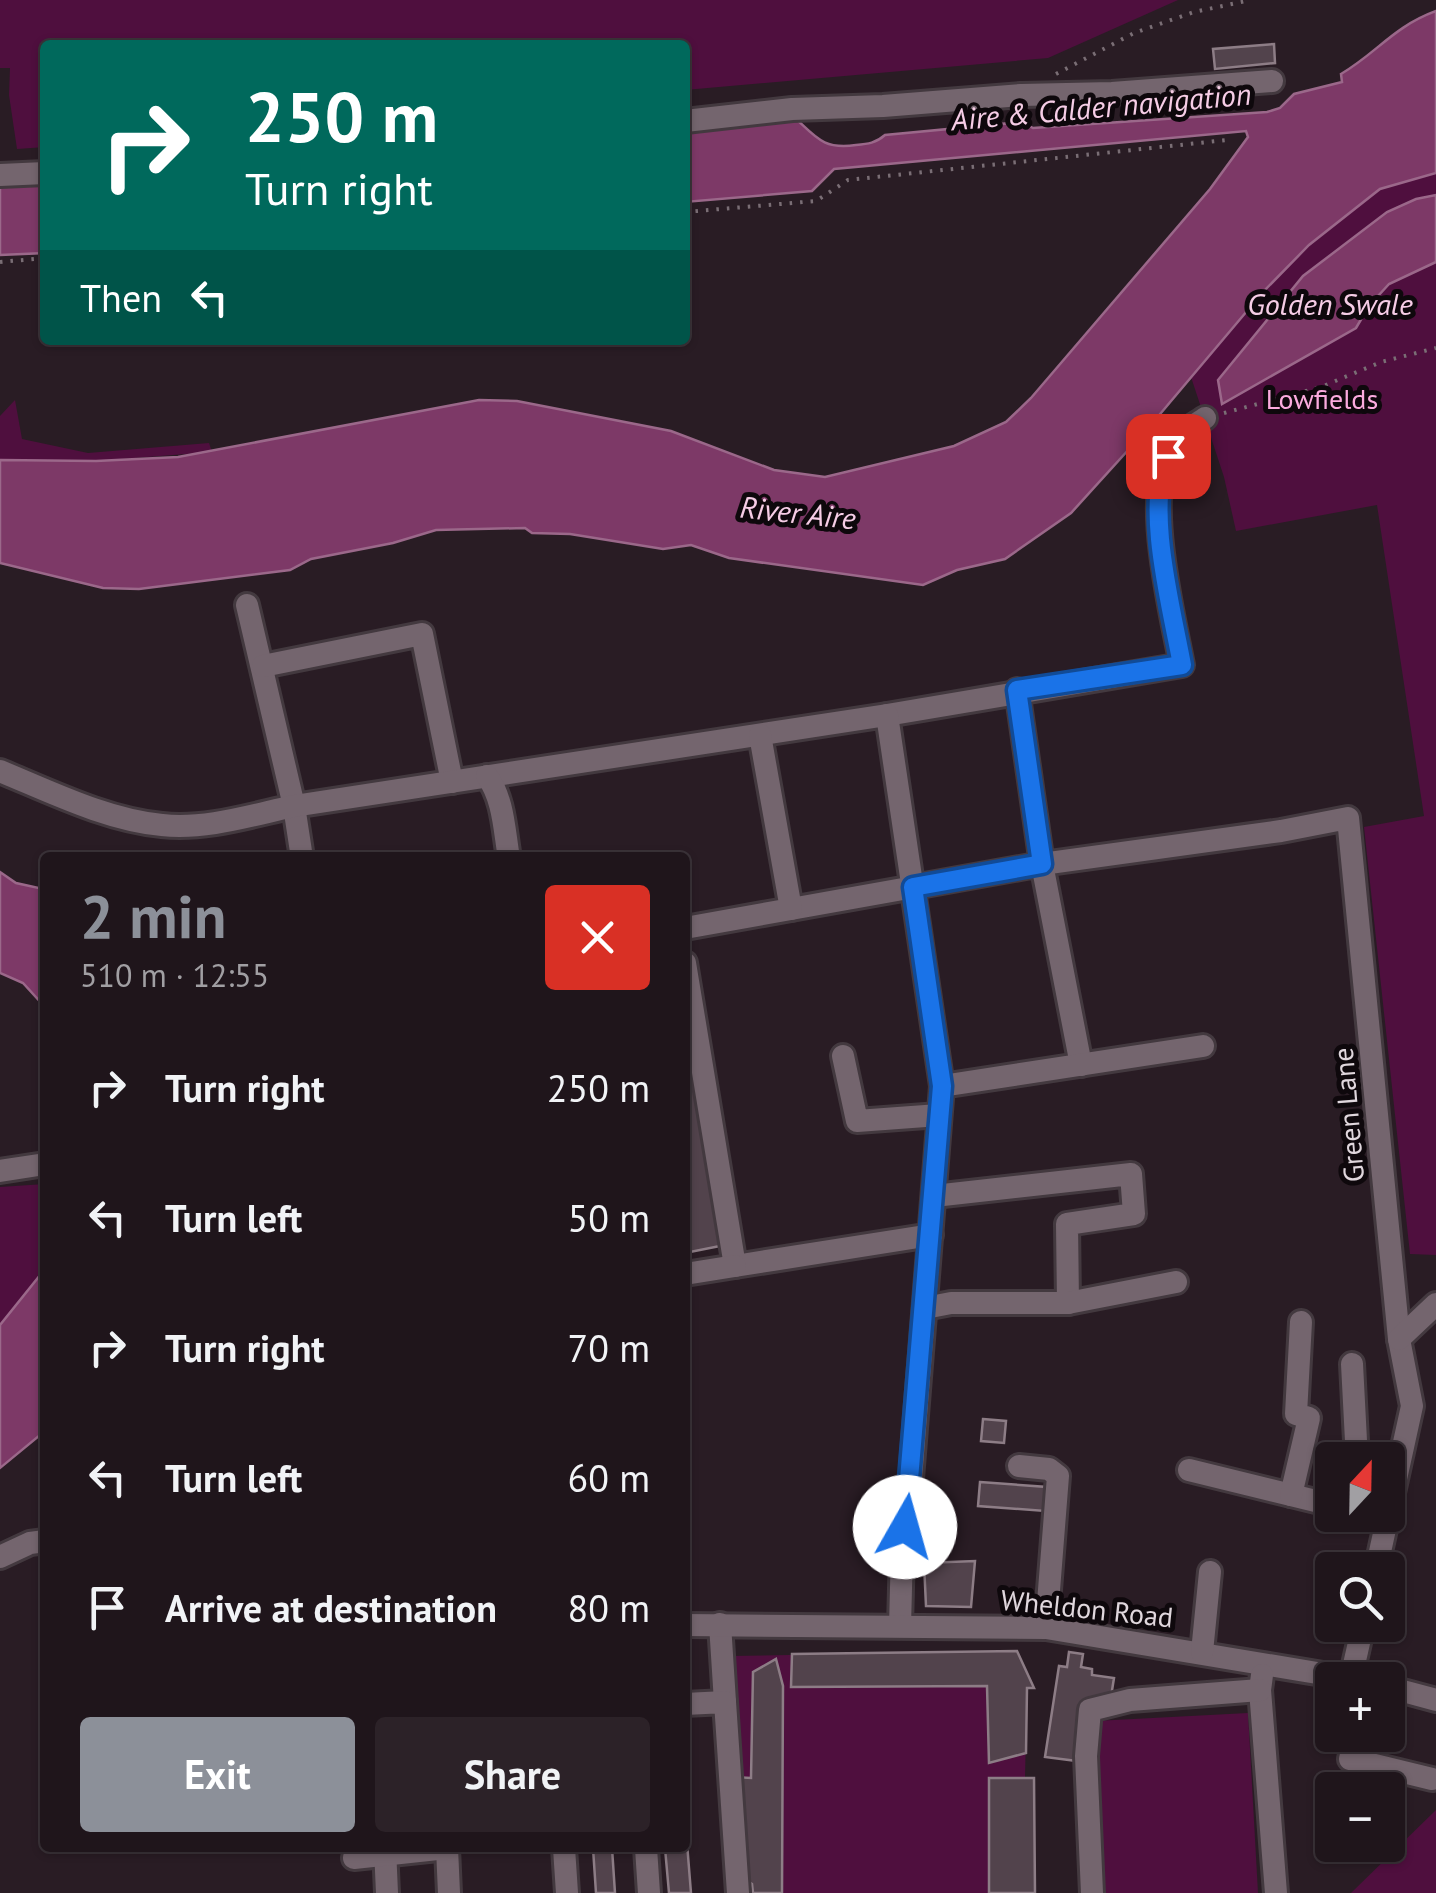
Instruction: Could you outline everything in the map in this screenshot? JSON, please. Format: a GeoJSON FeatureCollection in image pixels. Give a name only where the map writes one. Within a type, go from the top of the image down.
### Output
{"type":"FeatureCollection","features":[{"type":"Feature","properties":{"kind":"street"},"geometry":{"type":"LineString","coordinates":[[690,121],[792,108],[883,106],[1021,94],[1112,93],[1272,81]]}},
{"type":"Feature","properties":{"kind":"street"},"geometry":{"type":"LineString","coordinates":[[0,175],[40,172]]}},
{"type":"Feature","properties":{"kind":"street"},"geometry":{"type":"LineString","coordinates":[[0,771],[108,812],[165,826],[202,824],[294,806],[1182,665],[1161,549],[1159,475],[1176,438],[1205,418]]}},
{"type":"Feature","properties":{"kind":"street"},"geometry":{"type":"LineString","coordinates":[[247,605],[301,852]]}},
{"type":"Feature","properties":{"kind":"street"},"geometry":{"type":"LineString","coordinates":[[263,666],[422,634],[452,782]]}},
{"type":"Feature","properties":{"kind":"street"},"geometry":{"type":"LineString","coordinates":[[1017,690],[1042,864],[1081,1065]]}},
{"type":"Feature","properties":{"kind":"street"},"geometry":{"type":"LineString","coordinates":[[886,715],[942,1086],[909,1504],[902,1550],[900,1626]]}},
{"type":"Feature","properties":{"kind":"street"},"geometry":{"type":"LineString","coordinates":[[760,734],[792,909]]}},
{"type":"Feature","properties":{"kind":"street"},"geometry":{"type":"LineString","coordinates":[[487,776],[496,788],[508,852]]}},
{"type":"Feature","properties":{"kind":"street","name":"Green Lane"},"geometry":{"type":"LineString","coordinates":[[1042,864],[1348,818],[1399,1339],[1412,1406],[1402,1442]]}},
{"type":"Feature","properties":{"kind":"street"},"geometry":{"type":"LineString","coordinates":[[690,927],[1042,864]]}},
{"type":"Feature","properties":{"kind":"street"},"geometry":{"type":"LineString","coordinates":[[690,994],[735,1266]]}},
{"type":"Feature","properties":{"kind":"street"},"geometry":{"type":"LineString","coordinates":[[942,1086],[1203,1046]]}},
{"type":"Feature","properties":{"kind":"street"},"geometry":{"type":"LineString","coordinates":[[844,1056],[858,1121],[939,1116]]}},
{"type":"Feature","properties":{"kind":"street"},"geometry":{"type":"LineString","coordinates":[[0,1170],[40,1165]]}},
{"type":"Feature","properties":{"kind":"street"},"geometry":{"type":"LineString","coordinates":[[934,1196],[1130,1174],[1134,1214],[1067,1224],[1068,1302]]}},
{"type":"Feature","properties":{"kind":"street"},"geometry":{"type":"LineString","coordinates":[[690,1273],[930,1235]]}},
{"type":"Feature","properties":{"kind":"street"},"geometry":{"type":"LineString","coordinates":[[925,1308],[951,1303],[1068,1302],[1176,1282]]}},
{"type":"Feature","properties":{"kind":"street"},"geometry":{"type":"LineString","coordinates":[[1399,1339],[1436,1304]]}},
{"type":"Feature","properties":{"kind":"street"},"geometry":{"type":"LineString","coordinates":[[1291,1495],[1309,1418],[1296,1414],[1300,1322]]}},
{"type":"Feature","properties":{"kind":"street"},"geometry":{"type":"LineString","coordinates":[[1352,1364],[1356,1442]]}},
{"type":"Feature","properties":{"kind":"street"},"geometry":{"type":"LineString","coordinates":[[1019,1466],[1049,1469],[1058,1476],[1046,1628]]}},
{"type":"Feature","properties":{"kind":"street"},"geometry":{"type":"LineString","coordinates":[[1189,1470],[1315,1501]]}},
{"type":"Feature","properties":{"kind":"street"},"geometry":{"type":"LineString","coordinates":[[0,1557],[40,1541]]}},
{"type":"Feature","properties":{"kind":"street"},"geometry":{"type":"LineString","coordinates":[[1202,1652],[1210,1572]]}},
{"type":"Feature","properties":{"kind":"street"},"geometry":{"type":"LineString","coordinates":[[720,1624],[738,1893]]}},
{"type":"Feature","properties":{"kind":"street","name":"Wheldon Road"},"geometry":{"type":"LineString","coordinates":[[690,1625],[1046,1628],[1315,1672]]}},
{"type":"Feature","properties":{"kind":"street"},"geometry":{"type":"LineString","coordinates":[[1263,1662],[1260,1690],[1276,1893]]}},
{"type":"Feature","properties":{"kind":"street"},"geometry":{"type":"LineString","coordinates":[[1092,1893],[1086,1756],[1090,1710],[1130,1700],[1260,1690]]}},
{"type":"Feature","properties":{"kind":"street"},"geometry":{"type":"LineString","coordinates":[[1405,1692],[1436,1700]]}},
{"type":"Feature","properties":{"kind":"street"},"geometry":{"type":"LineString","coordinates":[[690,1704],[725,1702]]}},
{"type":"Feature","properties":{"kind":"street"},"geometry":{"type":"LineString","coordinates":[[1352,1752],[1350,1760],[1432,1779]]}},
{"type":"Feature","properties":{"kind":"street"},"geometry":{"type":"LineString","coordinates":[[354,1858],[377,1852]]}},
{"type":"Feature","properties":{"kind":"street"},"geometry":{"type":"LineString","coordinates":[[385,1852],[388,1893]]}},
{"type":"Feature","properties":{"kind":"street"},"geometry":{"type":"LineString","coordinates":[[447,1852],[449,1893]]}},
{"type":"Feature","properties":{"kind":"street"},"geometry":{"type":"LineString","coordinates":[[564,1852],[567,1893]]}},
{"type":"Feature","properties":{"kind":"street"},"geometry":{"type":"LineString","coordinates":[[646,1852],[649,1893]]}},
{"type":"Feature","properties":{"kind":"path"},"geometry":{"type":"LineString","coordinates":[[1021,94],[1134,33],[1194,12],[1251,0]]}},
{"type":"Feature","properties":{"kind":"path"},"geometry":{"type":"LineString","coordinates":[[690,212],[816,201],[848,180],[1227,140]]}},
{"type":"Feature","properties":{"kind":"path"},"geometry":{"type":"LineString","coordinates":[[0,262],[40,258]]}},
{"type":"Feature","properties":{"kind":"path"},"geometry":{"type":"LineString","coordinates":[[1205,418],[1321,387],[1381,362],[1436,348]]}},
{"type":"Feature","properties":{"kind":"green space"},"geometry":{"type":"Polygon","coordinates":[[[0,0],[1178,0],[1048,58],[690,90],[690,40],[40,40],[40,147],[17,149],[9,95],[10,68],[0,68],[0,0]]]}},
{"type":"Feature","properties":{"kind":"green space","name":"Lowfields"},"geometry":{"type":"Polygon","coordinates":[[[1436,173],[1436,1255],[1410,1254],[1364,827],[1424,816],[1377,505],[1236,531],[1224,477],[1191,377],[1276,276],[1324,229],[1384,188],[1436,173]]]}},
{"type":"Feature","properties":{"kind":"green space"},"geometry":{"type":"Polygon","coordinates":[[[15,400],[22,439],[88,453],[209,443],[212,452],[96,461],[0,460],[0,416],[15,400]]]}},
{"type":"Feature","properties":{"kind":"green space"},"geometry":{"type":"Polygon","coordinates":[[[40,1184],[40,1275],[0,1325],[0,1187],[40,1184]]]}},
{"type":"Feature","properties":{"kind":"green space"},"geometry":{"type":"Polygon","coordinates":[[[1017,1651],[1034,1688],[1027,1689],[1025,1777],[1034,1778],[1035,1893],[753,1893],[752,1884],[746,1880],[743,1792],[734,1791],[730,1656],[1017,1651]]]}},
{"type":"Feature","properties":{"kind":"green space"},"geometry":{"type":"Polygon","coordinates":[[[1248,1713],[1258,1893],[1104,1893],[1095,1721],[1248,1713]]]}},
{"type":"Feature","properties":{"kind":"green space"},"geometry":{"type":"Polygon","coordinates":[[[1436,1810],[1436,1893],[1351,1893],[1383,1862],[1405,1862],[1405,1840],[1436,1810]]]}},
{"type":"Feature","properties":{"kind":"water","name":"River Aire"},"geometry":{"type":"Polygon","coordinates":[[[1436,11],[1436,173],[1380,189],[1309,245],[1263,292],[1071,513],[1005,559],[957,570],[923,585],[729,558],[691,545],[663,549],[570,534],[532,533],[525,528],[436,530],[311,559],[290,570],[139,589],[103,588],[0,563],[0,460],[178,457],[479,400],[517,401],[671,431],[774,470],[825,477],[954,446],[1006,422],[1031,398],[1210,189],[1248,137],[1246,131],[834,169],[812,191],[690,202],[690,132],[793,116],[814,136],[828,144],[845,146],[872,143],[885,135],[1022,122],[1033,128],[1267,112],[1280,108],[1294,94],[1342,82],[1341,74],[1421,17],[1436,11]]]}},
{"type":"Feature","properties":{"kind":"water"},"geometry":{"type":"Polygon","coordinates":[[[40,181],[40,253],[0,255],[0,185],[40,181]]]}},
{"type":"Feature","properties":{"kind":"water","name":"Golden Swale"},"geometry":{"type":"Polygon","coordinates":[[[1436,195],[1436,262],[1389,284],[1356,328],[1222,404],[1218,380],[1303,276],[1387,212],[1436,195]]]}},
{"type":"Feature","properties":{"kind":"water"},"geometry":{"type":"Polygon","coordinates":[[[0,872],[16,883],[40,890],[40,1002],[23,983],[0,973],[0,872]]]}},
{"type":"Feature","properties":{"kind":"water"},"geometry":{"type":"Polygon","coordinates":[[[40,1275],[40,1435],[0,1468],[0,1325],[40,1275]]]}},
{"type":"Feature","properties":{"kind":"building"},"geometry":{"type":"Polygon","coordinates":[[[1274,44],[1275,63],[1215,69],[1213,49],[1274,44]]]}},
{"type":"Feature","properties":{"kind":"building"},"geometry":{"type":"Polygon","coordinates":[[[690,1028],[730,1244],[690,1252],[690,1028]]]}},
{"type":"Feature","properties":{"kind":"building"},"geometry":{"type":"Polygon","coordinates":[[[983,1419],[1006,1421],[1004,1443],[981,1441],[983,1419]]]}},
{"type":"Feature","properties":{"kind":"building"},"geometry":{"type":"Polygon","coordinates":[[[980,1482],[1047,1487],[1045,1511],[978,1506],[980,1482]]]}},
{"type":"Feature","properties":{"kind":"building"},"geometry":{"type":"Polygon","coordinates":[[[975,1561],[971,1607],[926,1606],[924,1563],[975,1561]]]}},
{"type":"Feature","properties":{"kind":"building"},"geometry":{"type":"Polygon","coordinates":[[[1017,1651],[1034,1688],[1027,1688],[1026,1753],[989,1763],[987,1686],[791,1687],[792,1654],[1017,1651]]]}},
{"type":"Feature","properties":{"kind":"building"},"geometry":{"type":"Polygon","coordinates":[[[1069,1652],[1083,1654],[1081,1667],[1092,1669],[1092,1675],[1114,1678],[1110,1703],[1084,1700],[1077,1761],[1045,1757],[1059,1666],[1067,1667],[1069,1652]]]}},
{"type":"Feature","properties":{"kind":"building"},"geometry":{"type":"Polygon","coordinates":[[[776,1659],[783,1686],[782,1893],[753,1893],[752,1884],[746,1880],[743,1791],[734,1791],[734,1777],[751,1778],[753,1672],[776,1659]]]}},
{"type":"Feature","properties":{"kind":"building"},"geometry":{"type":"Polygon","coordinates":[[[989,1778],[1034,1778],[1035,1893],[989,1893],[989,1778]]]}},
{"type":"Feature","properties":{"kind":"building"},"geometry":{"type":"Polygon","coordinates":[[[593,1852],[612,1852],[615,1893],[596,1893],[593,1852]]]}},
{"type":"Feature","properties":{"kind":"building"},"geometry":{"type":"Polygon","coordinates":[[[665,1852],[688,1852],[691,1893],[669,1893],[665,1852]]]}},
{"type":"Feature","properties":{"kind":"route"},"geometry":{"type":"LineString","coordinates":[[905,1527],[942,1086],[913,887],[1042,864],[1017,690],[1182,665],[1161,549],[1159,475],[1168,456]]}},
{"type":"Feature","properties":{"kind":"water label","name":"Aire & Calder navigation"},"geometry":{"type":"Point","coordinates":[1101,106]}}]}
